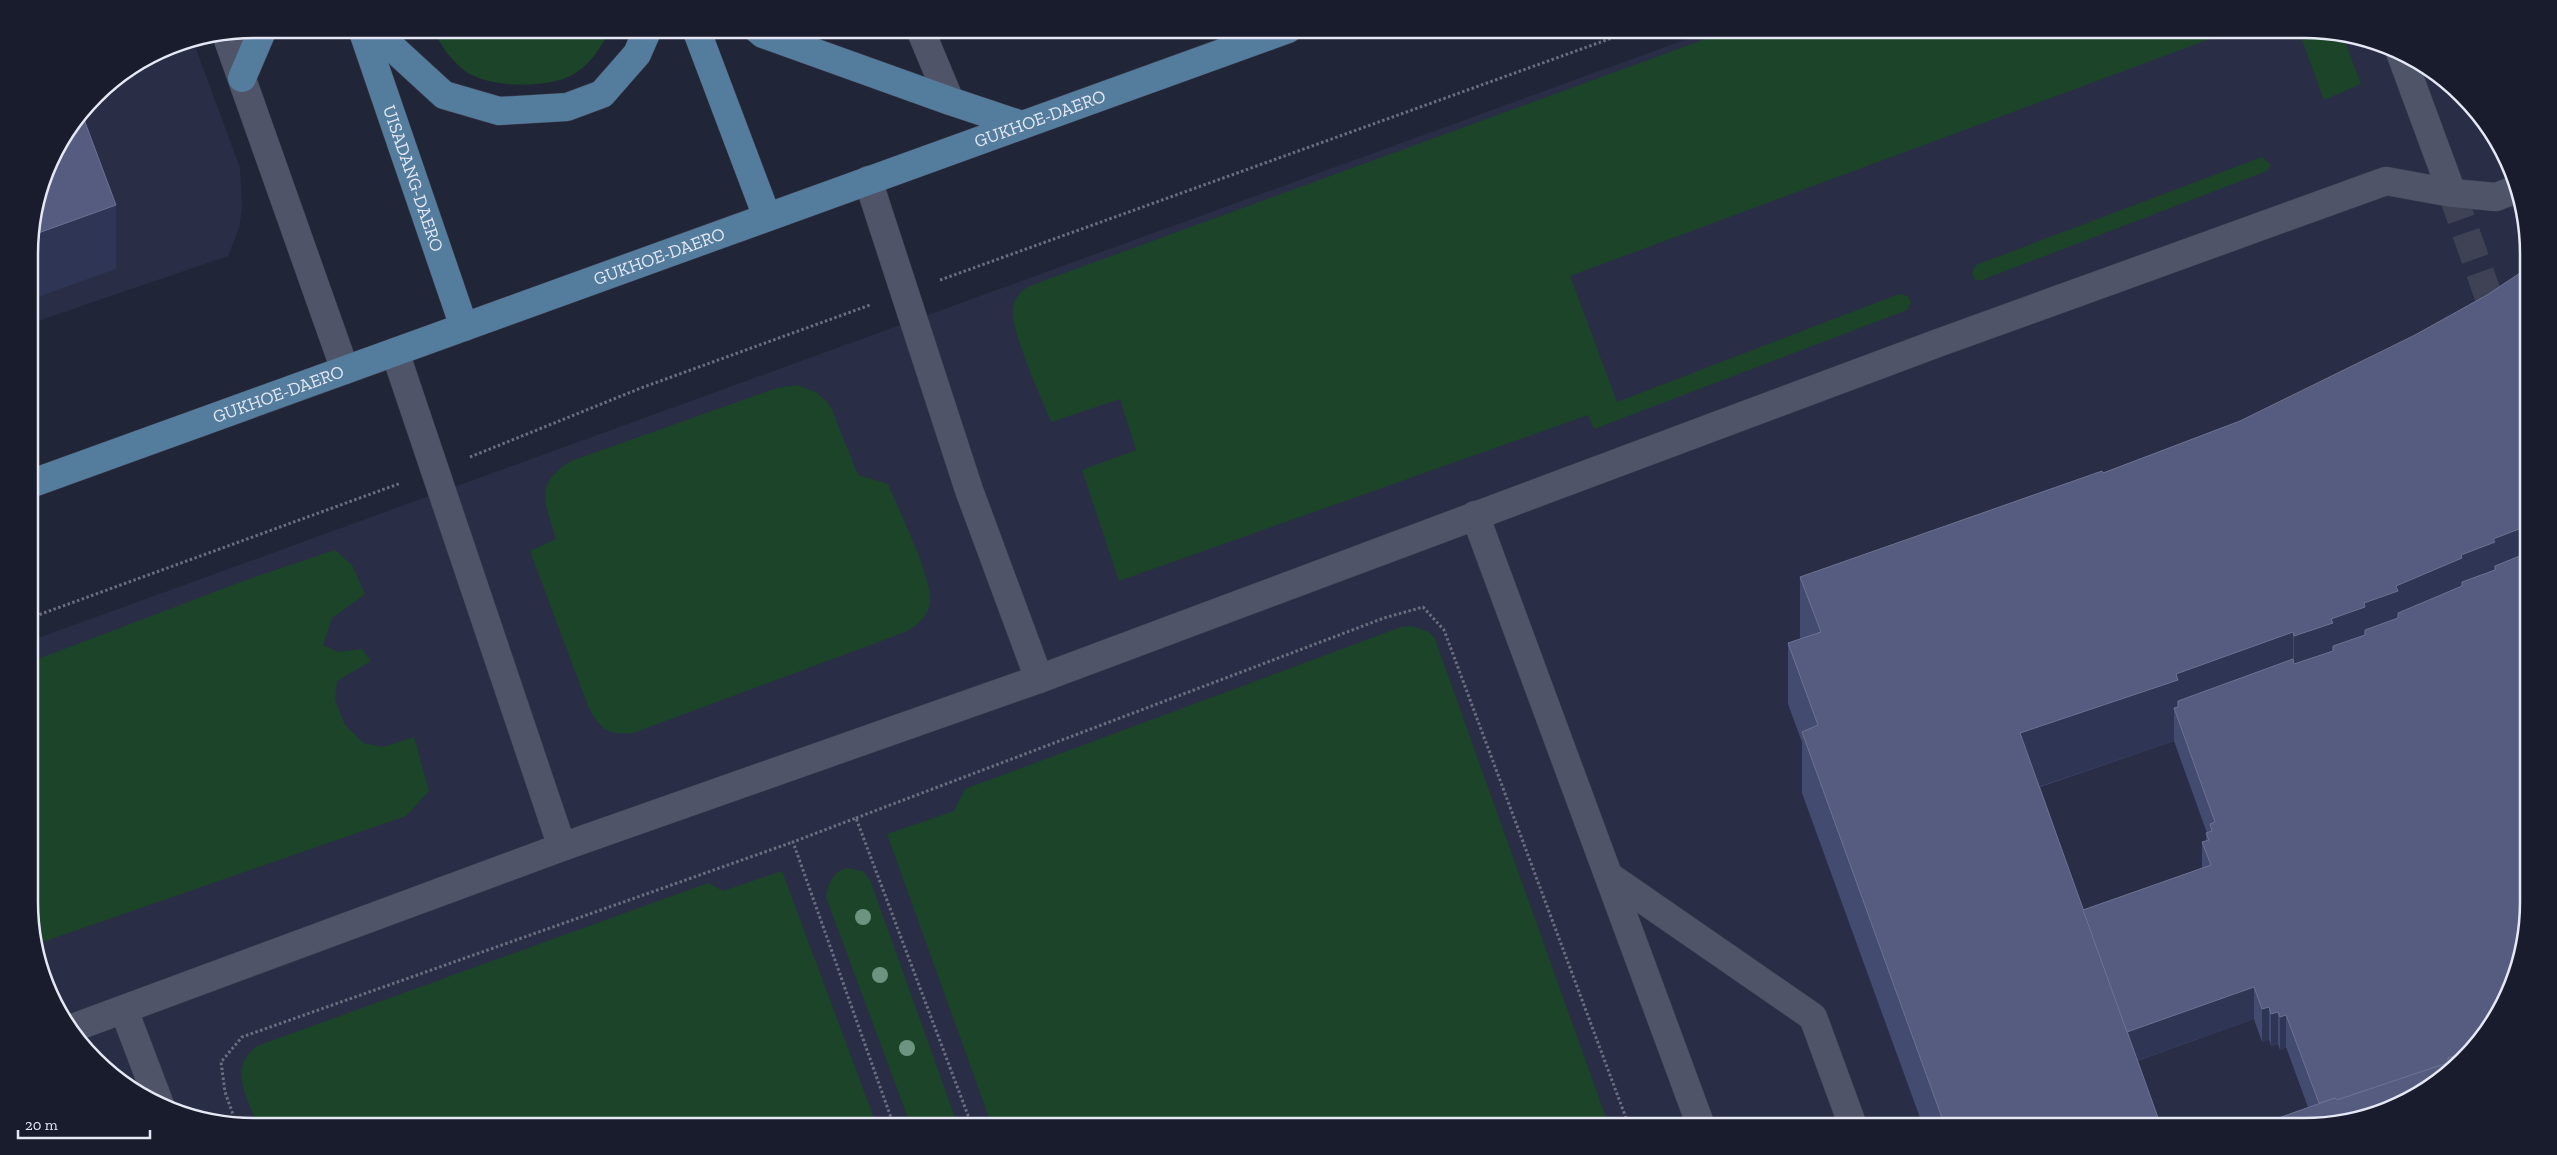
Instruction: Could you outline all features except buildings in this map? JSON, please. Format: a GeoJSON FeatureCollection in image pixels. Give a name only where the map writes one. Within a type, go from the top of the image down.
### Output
{"type":"FeatureCollection","features":[{"type":"Feature","properties":{"kind":"main road"},"geometry":{"type":"LineString","coordinates":[[242,78],[259,38]]}},
{"type":"Feature","properties":{"kind":"main road","name":"UISADANG-DAERO"},"geometry":{"type":"LineString","coordinates":[[365,38],[464,327]]}},
{"type":"Feature","properties":{"kind":"main road"},"geometry":{"type":"LineString","coordinates":[[382,38],[444,95],[499,111],[567,107],[602,94],[637,54],[644,38]]}},
{"type":"Feature","properties":{"kind":"main road"},"geometry":{"type":"LineString","coordinates":[[699,38],[767,217]]}},
{"type":"Feature","properties":{"kind":"main road"},"geometry":{"type":"LineString","coordinates":[[774,38],[1022,125]]}},
{"type":"Feature","properties":{"kind":"main road","name":"GUKHOE-DAERO"},"geometry":{"type":"LineString","coordinates":[[38,481],[1263,38]]}},
{"type":"Feature","properties":{"kind":"street"},"geometry":{"type":"LineString","coordinates":[[924,38],[950,101]]}},
{"type":"Feature","properties":{"kind":"street"},"geometry":{"type":"LineString","coordinates":[[228,39],[345,370]]}},
{"type":"Feature","properties":{"kind":"street"},"geometry":{"type":"LineString","coordinates":[[2404,62],[2452,193]]}},
{"type":"Feature","properties":{"kind":"street"},"geometry":{"type":"LineString","coordinates":[[868,180],[969,490],[1039,679]]}},
{"type":"Feature","properties":{"kind":"street"},"geometry":{"type":"LineString","coordinates":[[77,1026],[562,847],[1039,679],[1929,346],[2386,182],[2452,193],[2496,197],[2510,192]]}},
{"type":"Feature","properties":{"kind":"street"},"geometry":{"type":"LineString","coordinates":[[395,352],[562,847]]}},
{"type":"Feature","properties":{"kind":"street"},"geometry":{"type":"LineString","coordinates":[[1475,515],[1698,1118]]}},
{"type":"Feature","properties":{"kind":"street"},"geometry":{"type":"LineString","coordinates":[[1609,876],[1813,1017],[1850,1118]]}},
{"type":"Feature","properties":{"kind":"street"},"geometry":{"type":"LineString","coordinates":[[124,1010],[156,1094]]}},
{"type":"Feature","properties":{"kind":"path"},"geometry":{"type":"LineString","coordinates":[[38,615],[435,471],[640,388],[1612,38]]}},
{"type":"Feature","properties":{"kind":"path"},"geometry":{"type":"LineString","coordinates":[[234,1117],[225,1092],[221,1062],[242,1037],[793,842],[1384,618],[1423,607],[1444,630],[1626,1118]]}},
{"type":"Feature","properties":{"kind":"path"},"geometry":{"type":"LineString","coordinates":[[856,818],[969,1118]]}},
{"type":"Feature","properties":{"kind":"path"},"geometry":{"type":"LineString","coordinates":[[793,842],[891,1118]]}},
{"type":"Feature","properties":{"kind":"shaded area"},"geometry":{"type":"Polygon","coordinates":[[[1690,38],[2318,38],[2346,42],[2373,49],[2412,66],[2446,91],[2466,111],[2483,133],[2503,171],[2518,225],[2520,254],[2520,902],[2518,930],[2503,984],[2491,1010],[2466,1044],[2459,1051],[2340,1114],[2332,1116],[2304,1118],[254,1118],[225,1116],[171,1101],[145,1089],[122,1073],[82,1033],[66,1010],[54,984],[45,957],[38,916],[38,638],[1690,38]]]}},
{"type":"Feature","properties":{"kind":"shaded area"},"geometry":{"type":"Polygon","coordinates":[[[195,46],[240,168],[242,209],[239,228],[228,256],[38,321],[39,225],[49,184],[66,146],[91,111],[122,82],[145,66],[195,46]]]}},
{"type":"Feature","properties":{"kind":"green space"},"geometry":{"type":"Polygon","coordinates":[[[438,38],[605,38],[590,61],[572,75],[548,83],[518,85],[488,81],[475,77],[455,62],[438,38]]]}},
{"type":"Feature","properties":{"kind":"green space"},"geometry":{"type":"Polygon","coordinates":[[[1708,38],[2213,38],[1570,276],[1617,402],[1899,294],[1908,296],[1911,303],[1907,310],[1594,429],[1588,415],[1119,581],[1082,470],[1136,450],[1120,399],[1051,422],[1027,364],[1013,317],[1013,307],[1016,299],[1022,291],[1032,285],[1708,38]]]}},
{"type":"Feature","properties":{"kind":"green space"},"geometry":{"type":"Polygon","coordinates":[[[2301,38],[2332,39],[2345,42],[2361,84],[2324,100],[2301,38]]]}},
{"type":"Feature","properties":{"kind":"green space"},"geometry":{"type":"Polygon","coordinates":[[[2262,157],[2271,165],[2267,171],[1982,280],[1975,280],[1972,273],[1976,265],[2262,157]]]}},
{"type":"Feature","properties":{"kind":"green space"},"geometry":{"type":"Polygon","coordinates":[[[797,385],[816,392],[830,405],[858,475],[888,484],[927,579],[930,604],[927,613],[919,623],[908,631],[633,733],[616,733],[605,729],[596,720],[588,706],[530,551],[556,539],[548,515],[545,495],[551,478],[571,461],[777,388],[797,385]]]}},
{"type":"Feature","properties":{"kind":"green space"},"geometry":{"type":"Polygon","coordinates":[[[335,550],[352,565],[365,594],[332,618],[323,645],[338,652],[362,649],[371,661],[337,681],[335,700],[345,725],[363,743],[383,747],[414,737],[429,791],[406,816],[42,942],[38,916],[38,659],[246,580],[335,550]]]}},
{"type":"Feature","properties":{"kind":"green space"},"geometry":{"type":"Polygon","coordinates":[[[1411,626],[1429,632],[1435,639],[1606,1118],[989,1118],[887,834],[954,811],[965,789],[1401,627],[1411,626]]]}},
{"type":"Feature","properties":{"kind":"green space"},"geometry":{"type":"Polygon","coordinates":[[[846,868],[863,871],[870,880],[955,1118],[908,1118],[826,897],[832,879],[841,870],[846,868]]]}},
{"type":"Feature","properties":{"kind":"green space"},"geometry":{"type":"Polygon","coordinates":[[[782,871],[874,1118],[255,1118],[245,1095],[241,1074],[243,1064],[248,1055],[257,1046],[708,883],[723,891],[782,871]]]}},
{"type":"Feature","properties":{"kind":"tunnel"},"geometry":{"type":"LineString","coordinates":[[2452,193],[2500,329]]}}]}
